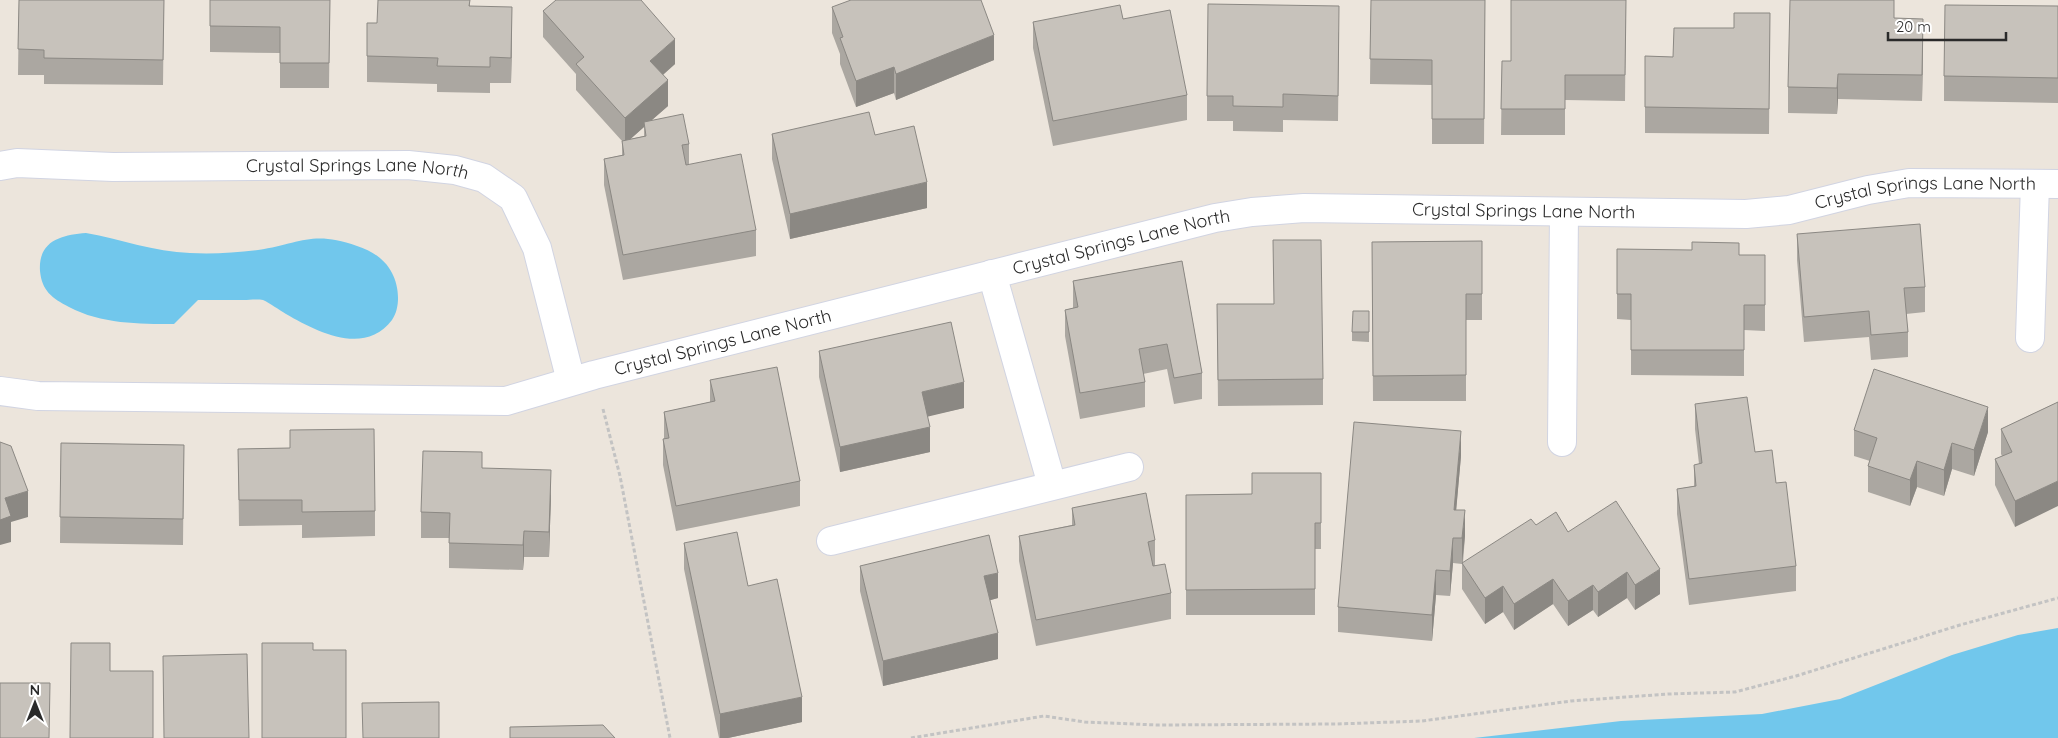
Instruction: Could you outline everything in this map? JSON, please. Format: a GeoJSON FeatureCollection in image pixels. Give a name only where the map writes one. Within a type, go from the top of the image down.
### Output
{"type":"FeatureCollection","features":[{"type":"Feature","properties":{"kind":"street","name":"Crystal Springs Lane North"},"geometry":{"type":"LineString","coordinates":[[0,166],[17,163],[113,167],[408,165],[456,170],[484,178],[513,198],[537,248],[582,378]]}},
{"type":"Feature","properties":{"kind":"street","name":"Crystal Springs Lane North"},"geometry":{"type":"LineString","coordinates":[[0,391],[38,396],[506,401],[582,378],[992,274],[1215,218],[1252,212],[1304,208],[1746,214],[1788,210],[1868,190],[1909,183],[2046,184]]}},
{"type":"Feature","properties":{"kind":"street"},"geometry":{"type":"LineString","coordinates":[[2030,338],[2046,184]]}},
{"type":"Feature","properties":{"kind":"street"},"geometry":{"type":"LineString","coordinates":[[1562,442],[1564,212]]}},
{"type":"Feature","properties":{"kind":"street","name":"Crystal Springs Lane North"},"geometry":{"type":"LineString","coordinates":[[992,274],[1052,485]]}},
{"type":"Feature","properties":{"kind":"street"},"geometry":{"type":"LineString","coordinates":[[831,541],[1129,467]]}},
{"type":"Feature","properties":{"kind":"path"},"geometry":{"type":"LineString","coordinates":[[582,378],[620,476],[670,738]]}},
{"type":"Feature","properties":{"kind":"path"},"geometry":{"type":"LineString","coordinates":[[911,738],[1044,716],[1084,722],[1157,725],[1365,723],[1422,721],[1581,700],[1735,692],[1796,676],[1960,625],[2058,598]]}},
{"type":"Feature","properties":{"kind":"water"},"geometry":{"type":"Polygon","coordinates":[[[86,233],[151,248],[198,253],[250,251],[317,239],[342,241],[368,250],[386,264],[396,284],[398,296],[397,309],[392,320],[381,331],[368,337],[354,339],[325,333],[311,327],[263,300],[198,300],[174,324],[120,322],[94,317],[81,313],[53,297],[43,284],[40,271],[40,261],[47,246],[60,238],[86,233]]]}},
{"type":"Feature","properties":{"kind":"water"},"geometry":{"type":"Polygon","coordinates":[[[2058,628],[2058,738],[1474,738],[1621,721],[1762,714],[1840,699],[1952,655],[2018,635],[2058,628]]]}},
{"type":"Feature","properties":{"kind":"building"},"geometry":{"type":"Polygon","coordinates":[[[19,0],[164,0],[163,60],[44,58],[44,50],[18,49],[19,0]]]}},
{"type":"Feature","properties":{"kind":"building"},"geometry":{"type":"Polygon","coordinates":[[[210,0],[330,0],[329,63],[280,63],[280,27],[210,26],[210,0]]]}},
{"type":"Feature","properties":{"kind":"building"},"geometry":{"type":"Polygon","coordinates":[[[378,0],[470,0],[469,6],[512,7],[511,58],[490,57],[490,67],[437,66],[438,58],[367,56],[367,23],[377,23],[378,0]]]}},
{"type":"Feature","properties":{"kind":"building"},"geometry":{"type":"Polygon","coordinates":[[[556,0],[641,0],[675,39],[650,61],[668,80],[625,118],[576,64],[584,57],[543,11],[556,0]]]}},
{"type":"Feature","properties":{"kind":"building"},"geometry":{"type":"Polygon","coordinates":[[[851,0],[981,0],[994,35],[896,74],[894,67],[856,81],[840,38],[843,37],[832,7],[851,0]]]}},
{"type":"Feature","properties":{"kind":"building"},"geometry":{"type":"Polygon","coordinates":[[[1371,0],[1485,0],[1484,119],[1432,119],[1432,60],[1370,59],[1371,0]]]}},
{"type":"Feature","properties":{"kind":"building"},"geometry":{"type":"Polygon","coordinates":[[[1511,0],[1626,0],[1625,75],[1565,75],[1565,109],[1501,109],[1502,61],[1511,61],[1511,0]]]}},
{"type":"Feature","properties":{"kind":"building"},"geometry":{"type":"Polygon","coordinates":[[[1790,0],[1894,0],[1894,18],[1923,19],[1922,75],[1838,74],[1837,88],[1788,87],[1790,0]]]}},
{"type":"Feature","properties":{"kind":"building"},"geometry":{"type":"Polygon","coordinates":[[[1208,4],[1339,6],[1338,96],[1283,94],[1283,107],[1233,106],[1233,96],[1207,96],[1208,4]]]}},
{"type":"Feature","properties":{"kind":"building"},"geometry":{"type":"Polygon","coordinates":[[[1120,5],[1123,19],[1170,10],[1187,95],[1053,121],[1033,22],[1120,5]]]}},
{"type":"Feature","properties":{"kind":"building"},"geometry":{"type":"Polygon","coordinates":[[[1945,5],[2058,6],[2058,78],[1944,76],[1945,5]]]}},
{"type":"Feature","properties":{"kind":"building"},"geometry":{"type":"Polygon","coordinates":[[[1734,13],[1770,13],[1769,109],[1645,107],[1645,56],[1673,57],[1674,28],[1734,28],[1734,13]]]}},
{"type":"Feature","properties":{"kind":"building"},"geometry":{"type":"Polygon","coordinates":[[[869,112],[875,135],[914,126],[927,182],[790,214],[772,134],[869,112]]]}},
{"type":"Feature","properties":{"kind":"building"},"geometry":{"type":"Polygon","coordinates":[[[683,114],[689,144],[682,145],[686,165],[741,154],[756,230],[623,255],[604,159],[624,155],[622,141],[646,136],[644,122],[683,114]]]}},
{"type":"Feature","properties":{"kind":"building"},"geometry":{"type":"Polygon","coordinates":[[[1920,224],[1925,287],[1904,288],[1908,332],[1871,335],[1869,311],[1804,317],[1797,234],[1920,224]]]}},
{"type":"Feature","properties":{"kind":"building"},"geometry":{"type":"Polygon","coordinates":[[[1273,240],[1321,240],[1323,379],[1218,380],[1217,304],[1274,304],[1273,240]]]}},
{"type":"Feature","properties":{"kind":"building"},"geometry":{"type":"Polygon","coordinates":[[[1482,241],[1482,294],[1466,294],[1466,375],[1373,376],[1372,242],[1482,241]]]}},
{"type":"Feature","properties":{"kind":"building"},"geometry":{"type":"Polygon","coordinates":[[[1692,242],[1739,243],[1739,255],[1765,255],[1765,305],[1744,305],[1744,350],[1631,350],[1631,294],[1617,294],[1617,249],[1692,250],[1692,242]]]}},
{"type":"Feature","properties":{"kind":"building"},"geometry":{"type":"Polygon","coordinates":[[[1182,261],[1202,373],[1174,378],[1167,344],[1139,349],[1145,382],[1080,393],[1065,310],[1078,307],[1073,281],[1182,261]]]}},
{"type":"Feature","properties":{"kind":"building"},"geometry":{"type":"Polygon","coordinates":[[[1353,311],[1369,311],[1369,332],[1352,332],[1353,311]]]}},
{"type":"Feature","properties":{"kind":"building"},"geometry":{"type":"Polygon","coordinates":[[[951,322],[964,382],[922,392],[930,427],[840,447],[819,351],[951,322]]]}},
{"type":"Feature","properties":{"kind":"building"},"geometry":{"type":"Polygon","coordinates":[[[777,367],[800,481],[676,506],[663,439],[669,438],[664,412],[715,401],[710,380],[777,367]]]}},
{"type":"Feature","properties":{"kind":"building"},"geometry":{"type":"Polygon","coordinates":[[[1874,369],[1988,407],[1974,450],[1952,443],[1944,470],[1917,461],[1910,480],[1868,466],[1877,438],[1854,430],[1874,369]]]}},
{"type":"Feature","properties":{"kind":"building"},"geometry":{"type":"Polygon","coordinates":[[[1747,397],[1755,452],[1772,450],[1776,483],[1786,482],[1796,566],[1689,579],[1677,489],[1696,486],[1694,465],[1702,463],[1695,404],[1747,397]]]}},
{"type":"Feature","properties":{"kind":"building"},"geometry":{"type":"Polygon","coordinates":[[[2058,402],[2058,481],[2015,501],[1995,459],[2012,452],[2001,429],[2058,402]]]}},
{"type":"Feature","properties":{"kind":"building"},"geometry":{"type":"Polygon","coordinates":[[[1354,422],[1461,431],[1454,510],[1465,510],[1462,538],[1453,538],[1450,571],[1436,570],[1432,615],[1338,607],[1354,422]]]}},
{"type":"Feature","properties":{"kind":"building"},"geometry":{"type":"Polygon","coordinates":[[[374,429],[375,511],[302,512],[302,500],[239,500],[238,449],[290,448],[290,430],[374,429]]]}},
{"type":"Feature","properties":{"kind":"building"},"geometry":{"type":"Polygon","coordinates":[[[0,442],[11,446],[28,491],[5,498],[11,516],[0,520],[0,442]]]}},
{"type":"Feature","properties":{"kind":"building"},"geometry":{"type":"Polygon","coordinates":[[[61,443],[184,445],[183,519],[60,517],[61,443]]]}},
{"type":"Feature","properties":{"kind":"building"},"geometry":{"type":"Polygon","coordinates":[[[423,451],[482,452],[482,468],[551,470],[549,532],[524,531],[523,545],[449,543],[450,513],[421,512],[423,451]]]}},
{"type":"Feature","properties":{"kind":"building"},"geometry":{"type":"Polygon","coordinates":[[[1252,473],[1321,473],[1321,523],[1315,523],[1315,589],[1186,590],[1186,495],[1252,494],[1252,473]]]}},
{"type":"Feature","properties":{"kind":"building"},"geometry":{"type":"Polygon","coordinates":[[[1146,493],[1155,540],[1148,542],[1153,566],[1165,564],[1171,593],[1036,620],[1019,536],[1075,525],[1072,508],[1146,493]]]}},
{"type":"Feature","properties":{"kind":"building"},"geometry":{"type":"Polygon","coordinates":[[[1616,501],[1660,569],[1635,585],[1627,572],[1598,592],[1593,585],[1568,601],[1553,579],[1514,604],[1503,586],[1485,598],[1462,563],[1531,519],[1536,525],[1556,512],[1568,532],[1616,501]]]}},
{"type":"Feature","properties":{"kind":"building"},"geometry":{"type":"Polygon","coordinates":[[[737,532],[748,586],[777,579],[802,697],[720,714],[684,543],[737,532]]]}},
{"type":"Feature","properties":{"kind":"building"},"geometry":{"type":"Polygon","coordinates":[[[989,535],[998,573],[984,576],[998,633],[883,661],[860,566],[989,535]]]}},
{"type":"Feature","properties":{"kind":"building"},"geometry":{"type":"Polygon","coordinates":[[[71,643],[110,643],[110,671],[153,671],[153,738],[70,738],[71,643]]]}},
{"type":"Feature","properties":{"kind":"building"},"geometry":{"type":"Polygon","coordinates":[[[262,643],[313,643],[313,650],[346,650],[346,738],[262,738],[262,643]]]}},
{"type":"Feature","properties":{"kind":"building"},"geometry":{"type":"Polygon","coordinates":[[[247,654],[249,738],[164,738],[163,656],[247,654]]]}},
{"type":"Feature","properties":{"kind":"building"},"geometry":{"type":"Polygon","coordinates":[[[0,683],[50,683],[49,738],[0,738],[0,683]]]}},
{"type":"Feature","properties":{"kind":"building"},"geometry":{"type":"Polygon","coordinates":[[[439,702],[439,738],[363,738],[362,703],[439,702]]]}},
{"type":"Feature","properties":{"kind":"building"},"geometry":{"type":"Polygon","coordinates":[[[603,725],[615,738],[510,738],[510,727],[603,725]]]}}]}
